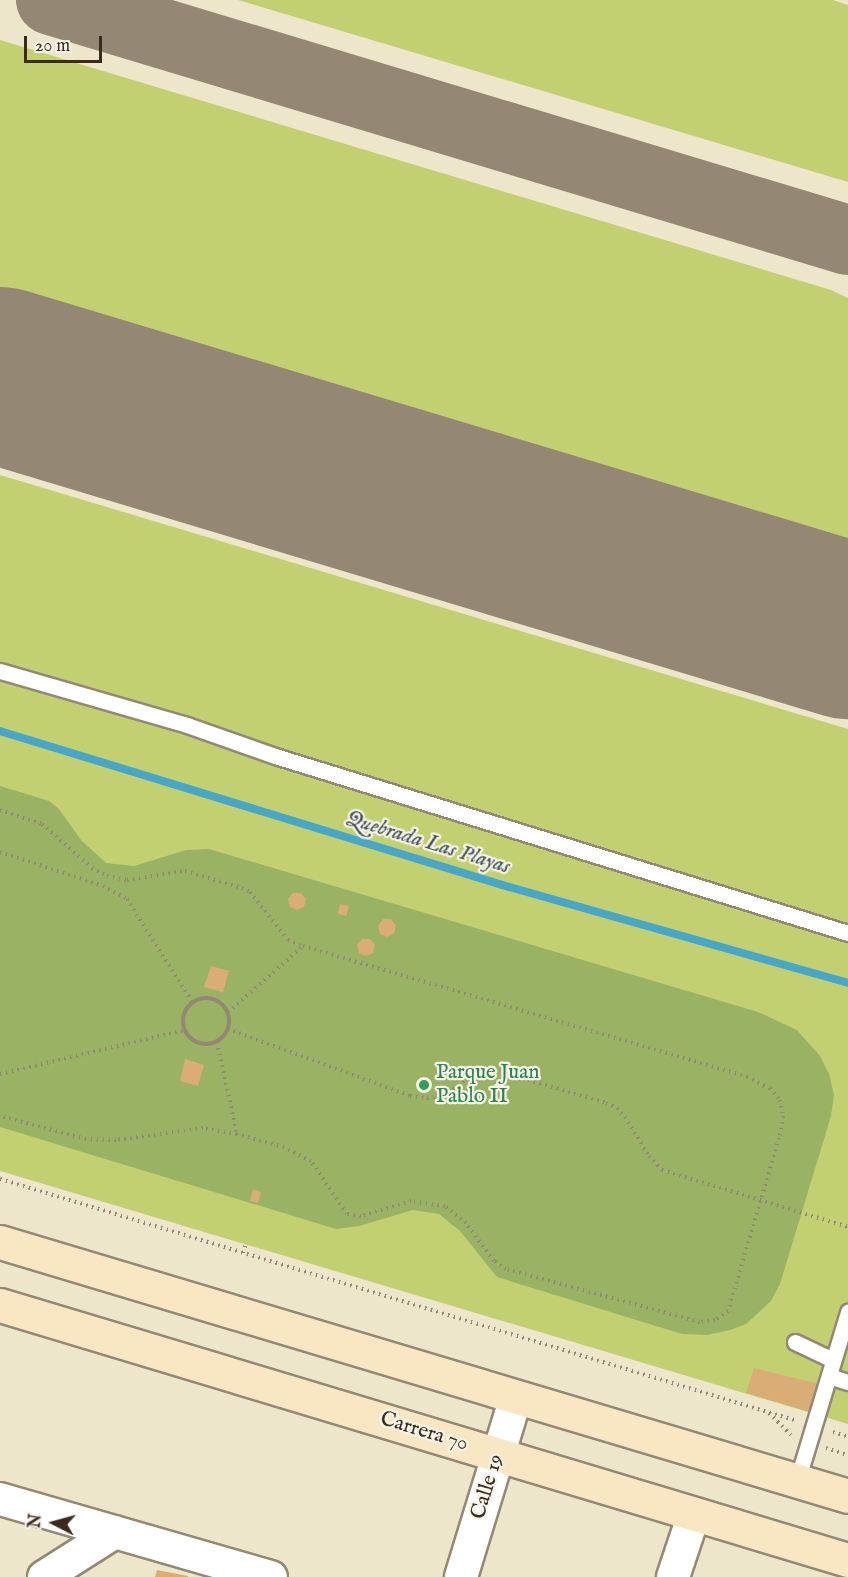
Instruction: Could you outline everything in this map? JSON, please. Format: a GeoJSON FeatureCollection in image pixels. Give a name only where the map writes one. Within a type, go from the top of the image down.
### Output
{"type":"FeatureCollection","features":[{"type":"Feature","properties":{"kind":"main road"},"geometry":{"type":"LineString","coordinates":[[0,1242],[848,1496]]}},
{"type":"Feature","properties":{"kind":"main road","name":"Carrera 70"},"geometry":{"type":"LineString","coordinates":[[0,1305],[848,1560]]}},
{"type":"Feature","properties":{"kind":"street","name":"Calle 19"},"geometry":{"type":"LineString","coordinates":[[461,1577],[516,1397]]}},
{"type":"Feature","properties":{"kind":"street"},"geometry":{"type":"LineString","coordinates":[[0,1499],[270,1577]]}},
{"type":"Feature","properties":{"kind":"street"},"geometry":{"type":"LineString","coordinates":[[673,1577],[694,1514]]}},
{"type":"Feature","properties":{"kind":"street"},"geometry":{"type":"LineString","coordinates":[[44,1577],[115,1532]]}},
{"type":"Feature","properties":{"kind":"lane"},"geometry":{"type":"LineString","coordinates":[[0,671],[187,725],[286,760],[848,933]]}},
{"type":"Feature","properties":{"kind":"lane"},"geometry":{"type":"LineString","coordinates":[[797,1481],[848,1312]]}},
{"type":"Feature","properties":{"kind":"lane"},"geometry":{"type":"LineString","coordinates":[[795,1342],[833,1360]]}},
{"type":"Feature","properties":{"kind":"lane"},"geometry":{"type":"LineString","coordinates":[[829,1376],[848,1382]]}},
{"type":"Feature","properties":{"kind":"path"},"geometry":{"type":"LineString","coordinates":[[0,810],[42,824],[92,868],[107,876],[127,880],[185,871],[242,888],[250,892],[288,940],[303,946],[747,1077],[770,1088],[780,1100],[783,1116],[728,1311],[715,1320],[700,1322],[506,1269],[494,1261],[466,1223],[446,1206],[411,1200],[361,1216],[347,1214],[318,1169],[303,1155],[237,1134],[203,1128],[98,1140],[0,1116]]}},
{"type":"Feature","properties":{"kind":"path"},"geometry":{"type":"LineString","coordinates":[[0,852],[103,886],[127,899],[192,1002]]}},
{"type":"Feature","properties":{"kind":"path"},"geometry":{"type":"LineString","coordinates":[[103,886],[107,876]]}},
{"type":"Feature","properties":{"kind":"path"},"geometry":{"type":"LineString","coordinates":[[228,1012],[303,946]]}},
{"type":"Feature","properties":{"kind":"path"},"geometry":{"type":"LineString","coordinates":[[209,998],[224,1005],[228,1012],[228,1029],[217,1042],[209,1044],[194,1041],[185,1030],[184,1015],[192,1002],[209,998]]}},
{"type":"Feature","properties":{"kind":"path"},"geometry":{"type":"LineString","coordinates":[[228,1029],[410,1096],[427,1098],[443,1096],[476,1075],[489,1071],[505,1073],[606,1103],[617,1108],[649,1156],[662,1170],[848,1227]]}},
{"type":"Feature","properties":{"kind":"path"},"geometry":{"type":"LineString","coordinates":[[0,1074],[185,1030]]}},
{"type":"Feature","properties":{"kind":"path"},"geometry":{"type":"LineString","coordinates":[[217,1042],[237,1134]]}},
{"type":"Feature","properties":{"kind":"path"},"geometry":{"type":"LineString","coordinates":[[0,1179],[766,1411]]}},
{"type":"Feature","properties":{"kind":"path"},"geometry":{"type":"LineString","coordinates":[[243,1253],[246,1243]]}},
{"type":"Feature","properties":{"kind":"green space"},"geometry":{"type":"Polygon","coordinates":[[[238,0],[833,0],[848,5],[848,182],[238,0]]]}},
{"type":"Feature","properties":{"kind":"green space"},"geometry":{"type":"Polygon","coordinates":[[[0,40],[831,290],[848,298],[848,541],[0,288],[0,40]]]}},
{"type":"Feature","properties":{"kind":"green space","name":"Parque Juan Pablo II"},"geometry":{"type":"Polygon","coordinates":[[[0,475],[848,729],[848,1424],[0,1171],[0,475]]]}},
{"type":"Feature","properties":{"kind":"green space","name":"Parque Juan Pablo II"},"geometry":{"type":"Polygon","coordinates":[[[0,786],[49,801],[59,809],[81,840],[106,863],[134,866],[186,850],[209,849],[758,1012],[797,1030],[820,1056],[829,1074],[834,1095],[831,1116],[780,1284],[771,1301],[746,1324],[730,1330],[707,1335],[682,1334],[497,1277],[460,1231],[439,1214],[413,1210],[359,1226],[336,1229],[0,1127],[0,786]]]}},
{"type":"Feature","properties":{"kind":"building"},"geometry":{"type":"Polygon","coordinates":[[[293,893],[301,893],[306,899],[304,907],[297,910],[290,907],[288,899],[293,893]]]}},
{"type":"Feature","properties":{"kind":"building"},"geometry":{"type":"Polygon","coordinates":[[[340,904],[349,906],[346,916],[338,914],[340,904]]]}},
{"type":"Feature","properties":{"kind":"building"},"geometry":{"type":"Polygon","coordinates":[[[383,919],[391,919],[396,926],[394,933],[387,937],[380,934],[378,926],[383,919]]]}},
{"type":"Feature","properties":{"kind":"building"},"geometry":{"type":"Polygon","coordinates":[[[362,939],[370,939],[375,945],[373,953],[366,956],[359,953],[357,945],[362,939]]]}},
{"type":"Feature","properties":{"kind":"building"},"geometry":{"type":"Polygon","coordinates":[[[211,966],[229,971],[223,992],[204,987],[211,966]]]}},
{"type":"Feature","properties":{"kind":"building"},"geometry":{"type":"Polygon","coordinates":[[[185,1059],[204,1065],[198,1086],[180,1081],[185,1059]]]}},
{"type":"Feature","properties":{"kind":"building"},"geometry":{"type":"Polygon","coordinates":[[[253,1189],[261,1192],[258,1203],[250,1201],[253,1189]]]}},
{"type":"Feature","properties":{"kind":"building"},"geometry":{"type":"Polygon","coordinates":[[[754,1368],[819,1384],[810,1412],[746,1393],[754,1368]]]}},
{"type":"Feature","properties":{"kind":"building"},"geometry":{"type":"Polygon","coordinates":[[[157,1570],[188,1576],[188,1577],[155,1577],[157,1570]]]}},
{"type":"Feature","properties":{"kind":"waterway","name":"Quebrada Las Playas"},"geometry":{"type":"LineString","coordinates":[[0,731],[502,885],[848,983]]}},
{"type":"Feature","properties":{"kind":"taxiway"},"geometry":{"type":"LineString","coordinates":[[51,0],[848,240]]}},
{"type":"Feature","properties":{"kind":"runway"},"geometry":{"type":"LineString","coordinates":[[0,375],[848,630]]}},
{"type":"Feature","properties":{"kind":"place","name":"Parque Juan Pablo II"},"geometry":{"type":"Point","coordinates":[424,1085]}}]}
